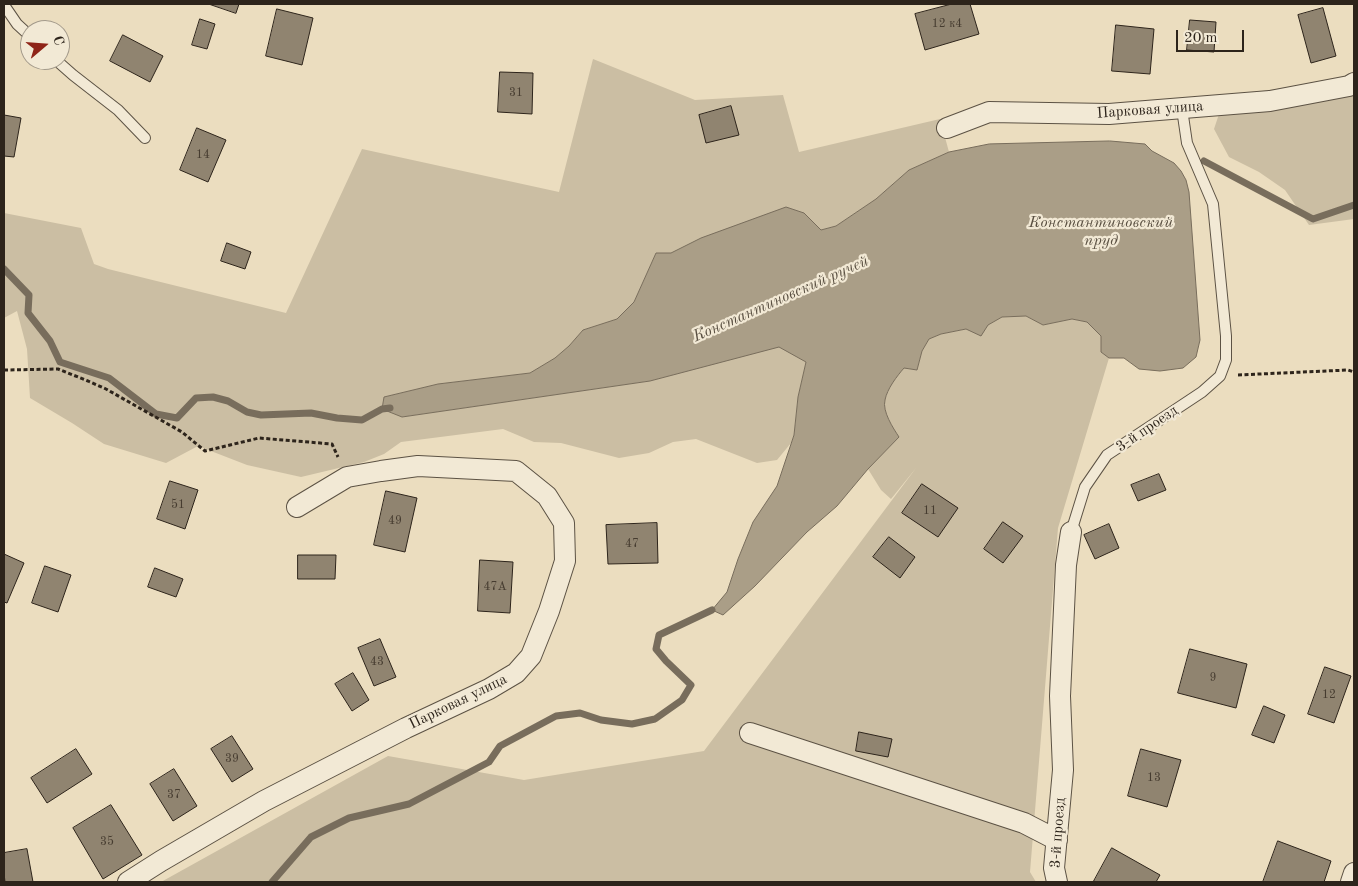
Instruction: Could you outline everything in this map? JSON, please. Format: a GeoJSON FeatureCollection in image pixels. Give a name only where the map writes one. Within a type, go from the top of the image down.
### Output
{"type":"FeatureCollection","features":[{"type":"Feature","properties":{"kind":"street","name":"Парковая улица"},"geometry":{"type":"LineString","coordinates":[[947,128],[989,112],[1109,114],[1182,109],[1270,101],[1349,86],[1354,83]]}},
{"type":"Feature","properties":{"kind":"street","name":"Парковая улица"},"geometry":{"type":"LineString","coordinates":[[128,882],[264,802],[406,728],[489,689],[516,673],[531,656],[549,611],[565,561],[564,523],[547,496],[516,471],[418,466],[381,471],[347,477],[297,507]]}},
{"type":"Feature","properties":{"kind":"street","name":"3-й проезд"},"geometry":{"type":"LineString","coordinates":[[1057,882],[1054,868],[1063,770],[1060,696],[1066,565],[1071,532]]}},
{"type":"Feature","properties":{"kind":"street"},"geometry":{"type":"LineString","coordinates":[[750,733],[1024,823],[1057,840]]}},
{"type":"Feature","properties":{"kind":"street"},"geometry":{"type":"LineString","coordinates":[[1351,882],[1354,873]]}},
{"type":"Feature","properties":{"kind":"lane"},"geometry":{"type":"LineString","coordinates":[[4,5],[20,27]]}},
{"type":"Feature","properties":{"kind":"lane"},"geometry":{"type":"LineString","coordinates":[[67,70],[118,110],[145,138]]}},
{"type":"Feature","properties":{"kind":"lane"},"geometry":{"type":"LineString","coordinates":[[1182,109],[1187,143],[1212,204],[1226,336],[1226,360],[1220,376]]}},
{"type":"Feature","properties":{"kind":"lane","name":"3-й проезд"},"geometry":{"type":"LineString","coordinates":[[1071,532],[1086,487],[1107,455],[1202,392],[1220,376]]}},
{"type":"Feature","properties":{"kind":"path"},"geometry":{"type":"LineString","coordinates":[[4,370],[58,369],[88,381],[106,389],[182,432],[205,451],[259,438],[332,444],[347,477]]}},
{"type":"Feature","properties":{"kind":"path"},"geometry":{"type":"LineString","coordinates":[[1220,376],[1348,370],[1354,372]]}},
{"type":"Feature","properties":{"kind":"shaded area"},"geometry":{"type":"Polygon","coordinates":[[[593,59],[695,100],[783,95],[799,152],[940,119],[949,152],[909,170],[876,199],[836,226],[821,230],[804,213],[701,238],[671,253],[656,253],[634,302],[617,319],[583,330],[555,358],[530,373],[438,384],[384,397],[382,409],[402,417],[650,381],[779,346],[806,362],[798,397],[794,435],[791,443],[777,460],[757,463],[696,439],[673,442],[649,453],[619,458],[561,443],[534,442],[503,429],[401,442],[384,454],[364,462],[301,477],[247,465],[198,446],[166,463],[104,444],[30,398],[27,349],[17,311],[4,318],[4,213],[81,228],[94,264],[108,269],[286,313],[362,149],[559,192],[593,59]]]}},
{"type":"Feature","properties":{"kind":"shaded area"},"geometry":{"type":"Polygon","coordinates":[[[1354,71],[1354,219],[1309,225],[1285,190],[1259,172],[1229,157],[1214,129],[1225,96],[1336,81],[1354,71]]]}},
{"type":"Feature","properties":{"kind":"shaded area"},"geometry":{"type":"Polygon","coordinates":[[[1026,316],[1043,325],[1072,319],[1087,322],[1101,336],[1101,351],[1109,358],[1058,528],[1030,872],[1036,882],[161,882],[388,756],[524,780],[704,751],[916,468],[891,499],[881,490],[868,469],[898,437],[888,419],[884,404],[888,391],[895,379],[904,368],[917,370],[922,351],[929,339],[941,334],[988,325],[1002,317],[1026,316]]]}},
{"type":"Feature","properties":{"kind":"water","name":"Константиновский пруд"},"geometry":{"type":"Polygon","coordinates":[[[1110,141],[1145,144],[1152,151],[1174,163],[1186,180],[1189,192],[1200,340],[1196,357],[1183,368],[1160,371],[1139,369],[1124,358],[1109,358],[1101,352],[1101,336],[1087,322],[1072,319],[1043,325],[1026,316],[1002,317],[988,325],[981,336],[966,329],[941,334],[929,339],[922,351],[917,370],[904,368],[886,396],[885,409],[899,437],[868,469],[837,506],[807,532],[755,586],[723,615],[712,610],[727,592],[753,522],[777,486],[794,435],[798,397],[806,362],[779,347],[650,381],[402,417],[382,409],[384,397],[438,384],[530,373],[555,358],[583,330],[617,319],[634,302],[656,253],[671,253],[701,238],[786,207],[804,213],[821,230],[836,226],[876,199],[909,170],[949,152],[989,144],[1110,141]]]}},
{"type":"Feature","properties":{"kind":"building"},"geometry":{"type":"Polygon","coordinates":[[[209,4],[239,4],[236,13],[209,4]]]}},
{"type":"Feature","properties":{"kind":"building"},"geometry":{"type":"Polygon","coordinates":[[[952,4],[970,4],[979,34],[925,50],[915,14],[952,4]]]}},
{"type":"Feature","properties":{"kind":"building"},"geometry":{"type":"Polygon","coordinates":[[[1323,8],[1336,56],[1311,63],[1298,15],[1323,8]]]}},
{"type":"Feature","properties":{"kind":"building"},"geometry":{"type":"Polygon","coordinates":[[[277,9],[313,18],[302,65],[266,56],[277,9]]]}},
{"type":"Feature","properties":{"kind":"building"},"geometry":{"type":"Polygon","coordinates":[[[200,19],[215,24],[207,49],[192,45],[200,19]]]}},
{"type":"Feature","properties":{"kind":"building"},"geometry":{"type":"Polygon","coordinates":[[[1190,20],[1216,22],[1214,52],[1187,50],[1190,20]]]}},
{"type":"Feature","properties":{"kind":"building"},"geometry":{"type":"Polygon","coordinates":[[[1116,25],[1154,29],[1150,74],[1112,71],[1116,25]]]}},
{"type":"Feature","properties":{"kind":"building"},"geometry":{"type":"Polygon","coordinates":[[[123,35],[163,56],[150,82],[110,61],[123,35]]]}},
{"type":"Feature","properties":{"kind":"building"},"geometry":{"type":"Polygon","coordinates":[[[500,72],[533,73],[532,114],[498,112],[500,72]]]}},
{"type":"Feature","properties":{"kind":"building"},"geometry":{"type":"Polygon","coordinates":[[[731,106],[739,135],[706,143],[699,115],[731,106]]]}},
{"type":"Feature","properties":{"kind":"building"},"geometry":{"type":"Polygon","coordinates":[[[4,115],[21,118],[14,157],[4,156],[4,115]]]}},
{"type":"Feature","properties":{"kind":"building"},"geometry":{"type":"Polygon","coordinates":[[[197,128],[226,140],[208,182],[180,170],[197,128]]]}},
{"type":"Feature","properties":{"kind":"building"},"geometry":{"type":"Polygon","coordinates":[[[227,243],[251,252],[245,269],[221,261],[227,243]]]}},
{"type":"Feature","properties":{"kind":"building"},"geometry":{"type":"Polygon","coordinates":[[[1159,474],[1166,490],[1138,501],[1131,485],[1159,474]]]}},
{"type":"Feature","properties":{"kind":"building"},"geometry":{"type":"Polygon","coordinates":[[[170,481],[198,490],[185,529],[157,519],[170,481]]]}},
{"type":"Feature","properties":{"kind":"building"},"geometry":{"type":"Polygon","coordinates":[[[922,484],[958,508],[938,537],[902,513],[922,484]]]}},
{"type":"Feature","properties":{"kind":"building"},"geometry":{"type":"Polygon","coordinates":[[[386,491],[417,498],[405,552],[374,545],[386,491]]]}},
{"type":"Feature","properties":{"kind":"building"},"geometry":{"type":"Polygon","coordinates":[[[1003,522],[1023,536],[1003,563],[984,549],[1003,522]]]}},
{"type":"Feature","properties":{"kind":"building"},"geometry":{"type":"Polygon","coordinates":[[[657,523],[658,563],[608,564],[606,525],[657,523]]]}},
{"type":"Feature","properties":{"kind":"building"},"geometry":{"type":"Polygon","coordinates":[[[1109,524],[1119,548],[1095,559],[1084,535],[1109,524]]]}},
{"type":"Feature","properties":{"kind":"building"},"geometry":{"type":"Polygon","coordinates":[[[889,537],[915,557],[900,578],[873,557],[889,537]]]}},
{"type":"Feature","properties":{"kind":"building"},"geometry":{"type":"Polygon","coordinates":[[[4,554],[24,563],[7,603],[4,602],[4,554]]]}},
{"type":"Feature","properties":{"kind":"building"},"geometry":{"type":"Polygon","coordinates":[[[298,555],[336,555],[335,579],[298,579],[298,555]]]}},
{"type":"Feature","properties":{"kind":"building"},"geometry":{"type":"Polygon","coordinates":[[[480,560],[513,562],[510,613],[478,611],[480,560]]]}},
{"type":"Feature","properties":{"kind":"building"},"geometry":{"type":"Polygon","coordinates":[[[45,566],[71,575],[58,612],[32,603],[45,566]]]}},
{"type":"Feature","properties":{"kind":"building"},"geometry":{"type":"Polygon","coordinates":[[[155,568],[183,579],[176,597],[148,587],[155,568]]]}},
{"type":"Feature","properties":{"kind":"building"},"geometry":{"type":"Polygon","coordinates":[[[380,639],[396,677],[374,686],[358,648],[380,639]]]}},
{"type":"Feature","properties":{"kind":"building"},"geometry":{"type":"Polygon","coordinates":[[[1190,649],[1247,664],[1236,708],[1178,693],[1190,649]]]}},
{"type":"Feature","properties":{"kind":"building"},"geometry":{"type":"Polygon","coordinates":[[[1325,667],[1351,676],[1334,723],[1308,714],[1325,667]]]}},
{"type":"Feature","properties":{"kind":"building"},"geometry":{"type":"Polygon","coordinates":[[[353,673],[369,700],[352,711],[335,684],[353,673]]]}},
{"type":"Feature","properties":{"kind":"building"},"geometry":{"type":"Polygon","coordinates":[[[1264,706],[1285,715],[1274,743],[1252,735],[1264,706]]]}},
{"type":"Feature","properties":{"kind":"building"},"geometry":{"type":"Polygon","coordinates":[[[859,732],[892,739],[888,757],[856,751],[859,732]]]}},
{"type":"Feature","properties":{"kind":"building"},"geometry":{"type":"Polygon","coordinates":[[[232,736],[253,769],[232,782],[211,749],[232,736]]]}},
{"type":"Feature","properties":{"kind":"building"},"geometry":{"type":"Polygon","coordinates":[[[76,749],[92,774],[47,803],[31,778],[76,749]]]}},
{"type":"Feature","properties":{"kind":"building"},"geometry":{"type":"Polygon","coordinates":[[[1141,749],[1181,760],[1167,807],[1128,796],[1141,749]]]}},
{"type":"Feature","properties":{"kind":"building"},"geometry":{"type":"Polygon","coordinates":[[[174,769],[197,806],[173,821],[150,784],[174,769]]]}},
{"type":"Feature","properties":{"kind":"building"},"geometry":{"type":"Polygon","coordinates":[[[111,805],[142,855],[103,879],[73,828],[111,805]]]}},
{"type":"Feature","properties":{"kind":"building"},"geometry":{"type":"Polygon","coordinates":[[[1278,841],[1331,861],[1324,882],[1263,882],[1278,841]]]}},
{"type":"Feature","properties":{"kind":"building"},"geometry":{"type":"Polygon","coordinates":[[[1112,848],[1160,875],[1156,882],[1094,881],[1112,848]]]}},
{"type":"Feature","properties":{"kind":"building"},"geometry":{"type":"Polygon","coordinates":[[[27,849],[33,882],[5,882],[4,853],[27,849]]]}},
{"type":"Feature","properties":{"kind":"waterway","name":"Константиновский ручей"},"geometry":{"type":"LineString","coordinates":[[1204,161],[1313,219],[1354,205]]}},
{"type":"Feature","properties":{"kind":"waterway"},"geometry":{"type":"LineString","coordinates":[[4,269],[29,295],[28,313],[50,341],[60,362],[109,378],[156,414],[177,418],[196,398],[213,397],[228,401],[247,412],[261,415],[311,413],[362,420],[382,409],[390,408]]}},
{"type":"Feature","properties":{"kind":"waterway"},"geometry":{"type":"LineString","coordinates":[[272,882],[311,837],[349,818],[409,804],[489,762],[500,746],[556,716],[580,713],[601,720],[632,724],[655,719],[682,700],[691,685],[656,649],[659,635],[712,610]]}}]}
